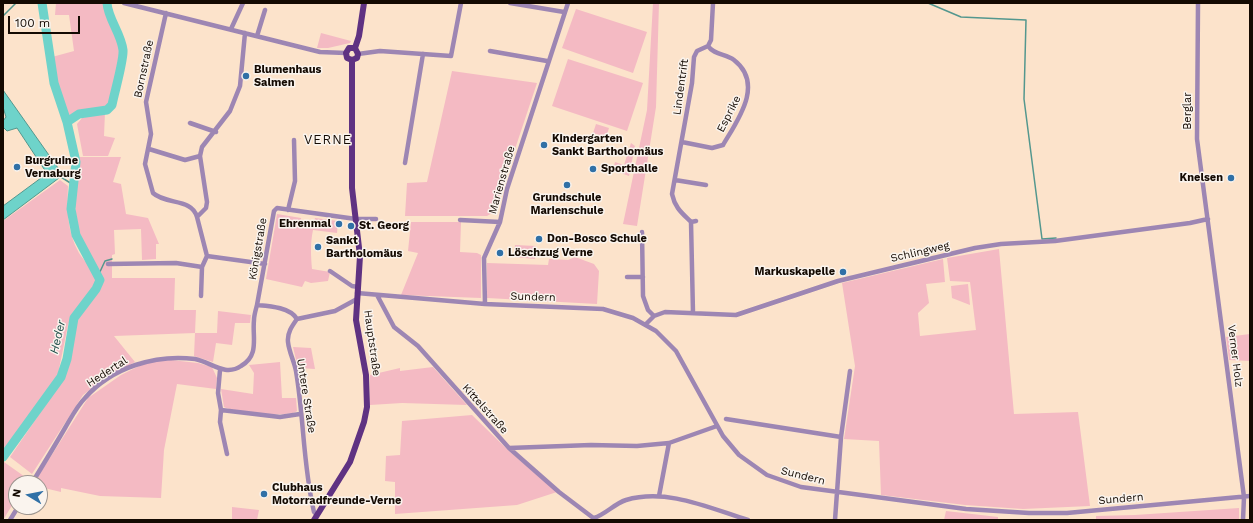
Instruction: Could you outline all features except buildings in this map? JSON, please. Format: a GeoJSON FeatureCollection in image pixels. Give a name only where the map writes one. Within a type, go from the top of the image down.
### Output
{"type":"FeatureCollection","features":[{"type":"Feature","properties":{"kind":"main road"},"geometry":{"type":"LineString","coordinates":[[354,48],[359,36],[364,3]]}},
{"type":"Feature","properties":{"kind":"main road"},"geometry":{"type":"LineString","coordinates":[[349,48],[354,48],[358,54],[357,58],[352,60],[347,58],[346,53],[349,48]]}},
{"type":"Feature","properties":{"kind":"main road","name":"Hauptstraße"},"geometry":{"type":"LineString","coordinates":[[316,517],[350,462],[366,414],[366,377],[356,320],[360,256],[352,188],[352,60]]}},
{"type":"Feature","properties":{"kind":"street"},"geometry":{"type":"LineString","coordinates":[[124,3],[320,52],[346,53]]}},
{"type":"Feature","properties":{"kind":"street"},"geometry":{"type":"LineString","coordinates":[[231,29],[243,3]]}},
{"type":"Feature","properties":{"kind":"street"},"geometry":{"type":"LineString","coordinates":[[358,54],[380,51],[451,56],[462,3]]}},
{"type":"Feature","properties":{"kind":"street"},"geometry":{"type":"LineString","coordinates":[[510,3],[564,12]]}},
{"type":"Feature","properties":{"kind":"street","name":"Marienstraße"},"geometry":{"type":"LineString","coordinates":[[485,304],[484,258],[500,222],[507,189],[568,3]]}},
{"type":"Feature","properties":{"kind":"street"},"geometry":{"type":"LineString","coordinates":[[708,46],[711,40],[713,3]]}},
{"type":"Feature","properties":{"kind":"street","name":"Berglar"},"geometry":{"type":"LineString","coordinates":[[1198,3],[1197,139],[1208,219]]}},
{"type":"Feature","properties":{"kind":"street"},"geometry":{"type":"LineString","coordinates":[[257,36],[266,10]]}},
{"type":"Feature","properties":{"kind":"street","name":"Bornstraße"},"geometry":{"type":"LineString","coordinates":[[166,13],[146,102],[151,134],[146,164],[153,193],[167,201],[190,205],[194,208],[197,217]]}},
{"type":"Feature","properties":{"kind":"street"},"geometry":{"type":"LineString","coordinates":[[201,296],[202,267],[207,256],[197,217],[206,208],[207,202],[200,156],[202,147],[216,132],[230,111],[240,86],[245,33]]}},
{"type":"Feature","properties":{"kind":"street","name":"Lindentrift"},"geometry":{"type":"LineString","coordinates":[[691,222],[679,211],[674,203],[672,194],[692,83],[694,57],[697,52],[708,46]]}},
{"type":"Feature","properties":{"kind":"street","name":"Esprike"},"geometry":{"type":"LineString","coordinates":[[682,142],[712,148],[723,145],[747,102],[749,91],[748,80],[742,69],[734,60],[711,51],[708,46]]}},
{"type":"Feature","properties":{"kind":"street"},"geometry":{"type":"LineString","coordinates":[[490,51],[548,61]]}},
{"type":"Feature","properties":{"kind":"street"},"geometry":{"type":"LineString","coordinates":[[405,162],[423,54]]}},
{"type":"Feature","properties":{"kind":"street"},"geometry":{"type":"LineString","coordinates":[[190,123],[216,132]]}},
{"type":"Feature","properties":{"kind":"street"},"geometry":{"type":"LineString","coordinates":[[288,210],[295,181],[294,140]]}},
{"type":"Feature","properties":{"kind":"street"},"geometry":{"type":"LineString","coordinates":[[149,149],[185,160],[200,156]]}},
{"type":"Feature","properties":{"kind":"street"},"geometry":{"type":"LineString","coordinates":[[675,180],[706,185]]}},
{"type":"Feature","properties":{"kind":"street","name":"Königstraße"},"geometry":{"type":"LineString","coordinates":[[257,305],[274,211],[277,208],[356,219],[376,219]]}},
{"type":"Feature","properties":{"kind":"street","name":"Schlingweg"},"geometry":{"type":"LineString","coordinates":[[654,316],[665,312],[736,315],[838,281],[975,248],[1001,244],[1055,241],[1190,223],[1208,219]]}},
{"type":"Feature","properties":{"kind":"street","name":"Verner Holz"},"geometry":{"type":"LineString","coordinates":[[1208,219],[1244,497],[1243,520]]}},
{"type":"Feature","properties":{"kind":"street"},"geometry":{"type":"LineString","coordinates":[[460,220],[500,222]]}},
{"type":"Feature","properties":{"kind":"street"},"geometry":{"type":"LineString","coordinates":[[694,313],[691,222],[696,221]]}},
{"type":"Feature","properties":{"kind":"street"},"geometry":{"type":"LineString","coordinates":[[642,232],[643,296],[645,305],[654,316],[646,324]]}},
{"type":"Feature","properties":{"kind":"street"},"geometry":{"type":"LineString","coordinates":[[207,256],[265,264]]}},
{"type":"Feature","properties":{"kind":"street"},"geometry":{"type":"LineString","coordinates":[[108,264],[176,263],[202,267]]}},
{"type":"Feature","properties":{"kind":"street"},"geometry":{"type":"LineString","coordinates":[[227,454],[220,422],[221,410],[218,393],[220,370],[240,367],[253,353],[254,320],[257,305],[290,312],[297,319],[335,311],[357,293],[352,286],[330,271]]}},
{"type":"Feature","properties":{"kind":"street"},"geometry":{"type":"LineString","coordinates":[[627,277],[643,277]]}},
{"type":"Feature","properties":{"kind":"street","name":"Sundern"},"geometry":{"type":"LineString","coordinates":[[357,293],[485,304],[602,309],[620,313],[646,324],[665,339],[676,351],[692,377],[717,426],[739,455],[767,475],[801,487],[966,510],[1029,514],[1067,513],[1250,496]]}},
{"type":"Feature","properties":{"kind":"street","name":"Kittelstraße"},"geometry":{"type":"LineString","coordinates":[[377,295],[394,327],[418,346],[509,448],[559,492],[595,519]]}},
{"type":"Feature","properties":{"kind":"street","name":"Untere Straße"},"geometry":{"type":"LineString","coordinates":[[297,319],[288,335],[288,342],[296,371],[307,484],[316,517]]}},
{"type":"Feature","properties":{"kind":"street","name":"Hedertal"},"geometry":{"type":"LineString","coordinates":[[37,475],[85,398],[120,372],[137,363],[155,358],[199,360],[220,370]]}},
{"type":"Feature","properties":{"kind":"street"},"geometry":{"type":"LineString","coordinates":[[835,520],[841,437],[850,371]]}},
{"type":"Feature","properties":{"kind":"street"},"geometry":{"type":"LineString","coordinates":[[221,410],[280,416],[300,414]]}},
{"type":"Feature","properties":{"kind":"street"},"geometry":{"type":"LineString","coordinates":[[726,419],[841,437]]}},
{"type":"Feature","properties":{"kind":"street"},"geometry":{"type":"LineString","coordinates":[[509,448],[591,445],[637,446],[669,443],[717,426]]}},
{"type":"Feature","properties":{"kind":"street"},"geometry":{"type":"LineString","coordinates":[[659,496],[669,443]]}},
{"type":"Feature","properties":{"kind":"street"},"geometry":{"type":"LineString","coordinates":[[595,519],[615,505],[626,500],[659,496],[678,498],[748,520]]}},
{"type":"Feature","properties":{"kind":"shaded area"},"geometry":{"type":"Polygon","coordinates":[[[56,3],[104,3],[120,50],[110,102],[103,108],[79,110],[68,117],[54,77],[52,57],[74,51],[69,15],[55,15],[56,3]]]}},
{"type":"Feature","properties":{"kind":"shaded area"},"geometry":{"type":"Polygon","coordinates":[[[653,3],[659,3],[656,107],[637,226],[623,224],[647,110],[653,3]]]}},
{"type":"Feature","properties":{"kind":"shaded area"},"geometry":{"type":"Polygon","coordinates":[[[576,9],[647,32],[633,73],[562,48],[576,9]]]}},
{"type":"Feature","properties":{"kind":"shaded area"},"geometry":{"type":"Polygon","coordinates":[[[321,33],[351,41],[350,43],[328,48],[317,48],[321,33]]]}},
{"type":"Feature","properties":{"kind":"shaded area"},"geometry":{"type":"Polygon","coordinates":[[[568,59],[643,83],[627,131],[552,106],[568,59]]]}},
{"type":"Feature","properties":{"kind":"shaded area"},"geometry":{"type":"Polygon","coordinates":[[[452,71],[537,83],[494,212],[487,216],[405,216],[407,183],[427,182],[452,71]]]}},
{"type":"Feature","properties":{"kind":"shaded area"},"geometry":{"type":"Polygon","coordinates":[[[105,112],[104,136],[115,138],[108,156],[83,156],[77,124],[82,118],[105,112]]]}},
{"type":"Feature","properties":{"kind":"shaded area"},"geometry":{"type":"Polygon","coordinates":[[[596,124],[609,128],[606,137],[593,133],[596,124]]]}},
{"type":"Feature","properties":{"kind":"shaded area"},"geometry":{"type":"Polygon","coordinates":[[[631,143],[635,146],[629,176],[613,170],[615,162],[624,165],[631,143]]]}},
{"type":"Feature","properties":{"kind":"shaded area"},"geometry":{"type":"Polygon","coordinates":[[[78,157],[121,157],[113,182],[121,184],[126,214],[148,218],[159,244],[156,244],[156,259],[142,260],[141,229],[114,230],[115,254],[112,255],[112,278],[175,278],[174,310],[196,310],[195,333],[114,336],[135,362],[101,381],[83,395],[32,474],[10,457],[64,378],[70,359],[77,321],[100,285],[99,270],[85,247],[78,231],[75,206],[79,164],[78,157]]]}},
{"type":"Feature","properties":{"kind":"shaded area"},"geometry":{"type":"Polygon","coordinates":[[[60,180],[68,186],[68,212],[72,237],[79,253],[91,268],[95,276],[95,285],[72,314],[68,325],[58,374],[51,387],[3,450],[3,221],[60,180]]]}},
{"type":"Feature","properties":{"kind":"shaded area"},"geometry":{"type":"Polygon","coordinates":[[[277,214],[301,218],[302,226],[313,228],[315,218],[338,221],[337,233],[313,230],[312,235],[312,269],[330,272],[328,281],[311,283],[305,281],[302,287],[266,279],[277,214]]]}},
{"type":"Feature","properties":{"kind":"shaded area"},"geometry":{"type":"Polygon","coordinates":[[[411,222],[461,222],[460,252],[477,253],[481,255],[481,298],[401,295],[418,253],[408,251],[411,222]]]}},
{"type":"Feature","properties":{"kind":"shaded area"},"geometry":{"type":"Polygon","coordinates":[[[515,245],[536,246],[535,259],[514,257],[515,245]]]}},
{"type":"Feature","properties":{"kind":"shaded area"},"geometry":{"type":"Polygon","coordinates":[[[999,249],[1014,414],[1078,412],[1090,506],[1023,509],[965,505],[881,495],[879,441],[844,439],[855,366],[842,283],[943,259],[945,282],[926,284],[929,303],[918,313],[920,336],[976,330],[970,282],[950,281],[947,258],[999,249]]]}},
{"type":"Feature","properties":{"kind":"shaded area"},"geometry":{"type":"Polygon","coordinates":[[[575,257],[594,264],[599,271],[597,304],[487,298],[487,263],[548,265],[549,259],[568,260],[575,257]]]}},
{"type":"Feature","properties":{"kind":"shaded area"},"geometry":{"type":"Polygon","coordinates":[[[968,284],[970,305],[952,298],[951,286],[968,284]]]}},
{"type":"Feature","properties":{"kind":"shaded area"},"geometry":{"type":"Polygon","coordinates":[[[218,311],[251,315],[250,323],[235,323],[232,345],[216,343],[213,362],[194,356],[195,333],[217,333],[218,311]]]}},
{"type":"Feature","properties":{"kind":"shaded area"},"geometry":{"type":"Polygon","coordinates":[[[1250,334],[1250,361],[1229,360],[1226,337],[1250,334]]]}},
{"type":"Feature","properties":{"kind":"shaded area"},"geometry":{"type":"Polygon","coordinates":[[[293,347],[311,348],[315,369],[298,368],[293,347]]]}},
{"type":"Feature","properties":{"kind":"shaded area"},"geometry":{"type":"Polygon","coordinates":[[[171,360],[198,363],[212,367],[217,378],[216,389],[177,384],[164,450],[161,498],[100,496],[61,488],[61,492],[48,489],[48,475],[39,475],[88,398],[121,375],[147,362],[171,360]]]}},
{"type":"Feature","properties":{"kind":"shaded area"},"geometry":{"type":"Polygon","coordinates":[[[280,362],[282,398],[296,398],[297,411],[284,414],[261,414],[238,411],[224,407],[221,389],[253,394],[254,373],[249,365],[280,362]]]}},
{"type":"Feature","properties":{"kind":"shaded area"},"geometry":{"type":"Polygon","coordinates":[[[433,367],[467,405],[402,403],[370,405],[370,375],[400,368],[400,371],[433,367]]]}},
{"type":"Feature","properties":{"kind":"shaded area"},"geometry":{"type":"Polygon","coordinates":[[[472,415],[509,451],[557,492],[517,505],[395,514],[395,482],[385,481],[386,456],[400,455],[402,421],[472,415]]]}},
{"type":"Feature","properties":{"kind":"shaded area"},"geometry":{"type":"Polygon","coordinates":[[[4,462],[22,475],[8,475],[8,512],[3,520],[4,462]]]}},
{"type":"Feature","properties":{"kind":"shaded area"},"geometry":{"type":"Polygon","coordinates":[[[232,507],[259,510],[257,520],[232,520],[232,507]]]}},
{"type":"Feature","properties":{"kind":"shaded area"},"geometry":{"type":"Polygon","coordinates":[[[1239,508],[1239,520],[1096,520],[1096,516],[1239,508]]]}},
{"type":"Feature","properties":{"kind":"shaded area"},"geometry":{"type":"Polygon","coordinates":[[[946,511],[998,517],[998,520],[944,520],[946,511]]]}},
{"type":"Feature","properties":{"kind":"water"},"geometry":{"type":"Polygon","coordinates":[[[3,90],[63,175],[3,220],[3,206],[45,175],[46,178],[51,175],[48,171],[46,172],[17,128],[7,131],[3,127],[3,121],[6,117],[3,107],[3,90]]]}},
{"type":"Feature","properties":{"kind":"waterway"},"geometry":{"type":"LineString","coordinates":[[3,16],[16,3]]}},
{"type":"Feature","properties":{"kind":"waterway","name":"Heder"},"geometry":{"type":"LineString","coordinates":[[3,457],[61,377],[67,359],[74,318],[96,289],[100,280],[76,235],[71,209],[76,162],[67,122],[54,83],[42,3]]}},
{"type":"Feature","properties":{"kind":"waterway","name":"Heder"},"geometry":{"type":"LineString","coordinates":[[67,122],[79,114],[107,110],[112,105],[123,50],[107,3]]}},
{"type":"Feature","properties":{"kind":"waterway"},"geometry":{"type":"LineString","coordinates":[[928,3],[961,17],[1026,20],[1024,99],[1042,239],[1056,238]]}},
{"type":"Feature","properties":{"kind":"waterway"},"geometry":{"type":"LineString","coordinates":[[61,177],[75,186]]}},
{"type":"Feature","properties":{"kind":"waterway"},"geometry":{"type":"LineString","coordinates":[[98,276],[105,261],[112,259]]}},
{"type":"Feature","properties":{"kind":"place","name":"Blumenhaus Salmen"},"geometry":{"type":"Point","coordinates":[246,76]}},
{"type":"Feature","properties":{"kind":"place","name":"Kindergarten Sankt Bartholomäus"},"geometry":{"type":"Point","coordinates":[544,145]}},
{"type":"Feature","properties":{"kind":"place","name":"Burgruine Vernaburg"},"geometry":{"type":"Point","coordinates":[17,167]}},
{"type":"Feature","properties":{"kind":"place","name":"Sporthalle"},"geometry":{"type":"Point","coordinates":[593,169]}},
{"type":"Feature","properties":{"kind":"place","name":"Knelsen"},"geometry":{"type":"Point","coordinates":[1231,178]}},
{"type":"Feature","properties":{"kind":"place","name":"Grundschule Marienschule"},"geometry":{"type":"Point","coordinates":[567,185]}},
{"type":"Feature","properties":{"kind":"place","name":"Ehrenmal"},"geometry":{"type":"Point","coordinates":[339,224]}},
{"type":"Feature","properties":{"kind":"place","name":"St. Georg"},"geometry":{"type":"Point","coordinates":[351,226]}},
{"type":"Feature","properties":{"kind":"place","name":"Don-Bosco Schule"},"geometry":{"type":"Point","coordinates":[539,239]}},
{"type":"Feature","properties":{"kind":"place","name":"Sankt Bartholomäus"},"geometry":{"type":"Point","coordinates":[318,247]}},
{"type":"Feature","properties":{"kind":"place","name":"Löschzug Verne"},"geometry":{"type":"Point","coordinates":[500,253]}},
{"type":"Feature","properties":{"kind":"place","name":"Markuskapelle"},"geometry":{"type":"Point","coordinates":[843,272]}},
{"type":"Feature","properties":{"kind":"place","name":"Clubhaus Motorradfreunde-Verne"},"geometry":{"type":"Point","coordinates":[264,494]}},
{"type":"Feature","properties":{"kind":"district","name":"VERNE"},"geometry":{"type":"Point","coordinates":[328,140]}}]}
